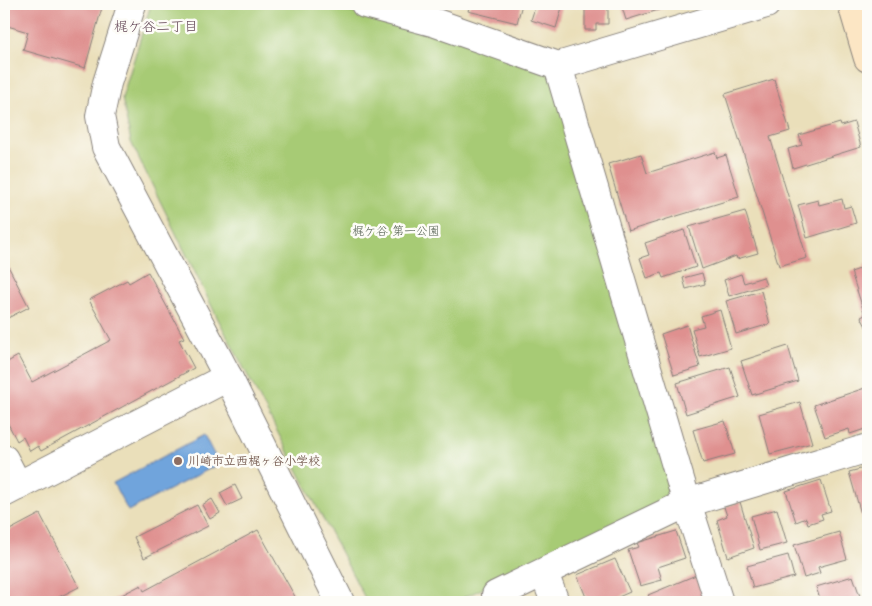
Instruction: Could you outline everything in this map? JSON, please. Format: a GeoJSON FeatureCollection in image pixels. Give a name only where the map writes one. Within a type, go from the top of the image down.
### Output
{"type":"FeatureCollection","features":[{"type":"Feature","properties":{"kind":"street"},"geometry":{"type":"LineString","coordinates":[[132,4],[107,83],[100,116],[106,147],[228,377],[340,602]]}},
{"type":"Feature","properties":{"kind":"street"},"geometry":{"type":"LineString","coordinates":[[366,4],[439,14],[558,66],[766,4]]}},
{"type":"Feature","properties":{"kind":"street"},"geometry":{"type":"LineString","coordinates":[[852,4],[868,58]]}},
{"type":"Feature","properties":{"kind":"street"},"geometry":{"type":"LineString","coordinates":[[558,66],[687,503],[720,602]]}},
{"type":"Feature","properties":{"kind":"street"},"geometry":{"type":"LineString","coordinates":[[4,459],[11,490],[228,377]]}},
{"type":"Feature","properties":{"kind":"street"},"geometry":{"type":"LineString","coordinates":[[496,595],[544,573],[644,522],[687,503],[868,448]]}},
{"type":"Feature","properties":{"kind":"street"},"geometry":{"type":"LineString","coordinates":[[544,573],[555,602]]}},
{"type":"Feature","properties":{"kind":"green space","name":"梶ケ谷 第一公園"},"geometry":{"type":"Polygon","coordinates":[[[151,4],[319,4],[558,66],[670,485],[662,505],[454,602],[367,602],[218,319],[131,142],[122,98],[151,4]]]}},
{"type":"Feature","properties":{"kind":"water"},"geometry":{"type":"Polygon","coordinates":[[[204,435],[219,464],[128,511],[113,483],[204,435]]]}},
{"type":"Feature","properties":{"kind":"building"},"geometry":{"type":"Polygon","coordinates":[[[4,4],[103,4],[85,68],[23,50],[28,32],[4,25],[4,4]]]}},
{"type":"Feature","properties":{"kind":"building"},"geometry":{"type":"Polygon","coordinates":[[[470,4],[522,4],[517,23],[468,11],[470,4]]]}},
{"type":"Feature","properties":{"kind":"building"},"geometry":{"type":"Polygon","coordinates":[[[536,4],[563,4],[556,28],[531,20],[536,4]]]}},
{"type":"Feature","properties":{"kind":"building"},"geometry":{"type":"Polygon","coordinates":[[[585,4],[608,4],[608,24],[596,24],[596,30],[585,30],[585,4]]]}},
{"type":"Feature","properties":{"kind":"building"},"geometry":{"type":"Polygon","coordinates":[[[621,4],[663,4],[665,8],[626,20],[621,4]]]}},
{"type":"Feature","properties":{"kind":"building"},"geometry":{"type":"Polygon","coordinates":[[[774,79],[790,131],[770,137],[807,258],[779,266],[725,94],[774,79]]]}},
{"type":"Feature","properties":{"kind":"building"},"geometry":{"type":"Polygon","coordinates":[[[854,122],[861,147],[793,168],[788,149],[802,145],[799,135],[840,123],[841,126],[854,122]]]}},
{"type":"Feature","properties":{"kind":"building"},"geometry":{"type":"Polygon","coordinates":[[[715,152],[717,158],[726,155],[739,197],[628,231],[608,164],[641,154],[647,173],[715,152]]]}},
{"type":"Feature","properties":{"kind":"building"},"geometry":{"type":"Polygon","coordinates":[[[842,199],[844,208],[851,206],[856,223],[807,238],[798,205],[818,200],[819,205],[842,199]]]}},
{"type":"Feature","properties":{"kind":"building"},"geometry":{"type":"Polygon","coordinates":[[[745,211],[758,253],[737,259],[736,256],[702,269],[689,227],[745,211]]]}},
{"type":"Feature","properties":{"kind":"building"},"geometry":{"type":"Polygon","coordinates":[[[684,230],[696,267],[663,278],[661,273],[647,278],[640,258],[649,255],[645,243],[684,230]]]}},
{"type":"Feature","properties":{"kind":"building"},"geometry":{"type":"Polygon","coordinates":[[[4,258],[29,307],[4,320],[4,258]]]}},
{"type":"Feature","properties":{"kind":"building"},"geometry":{"type":"Polygon","coordinates":[[[868,263],[868,330],[861,317],[865,315],[851,272],[865,267],[864,264],[868,263]]]}},
{"type":"Feature","properties":{"kind":"building"},"geometry":{"type":"Polygon","coordinates":[[[148,272],[184,338],[179,340],[194,368],[41,451],[38,446],[30,451],[23,437],[17,441],[4,416],[4,364],[18,356],[32,382],[111,340],[89,300],[127,280],[129,283],[148,272]]]}},
{"type":"Feature","properties":{"kind":"building"},"geometry":{"type":"Polygon","coordinates":[[[702,273],[705,284],[686,289],[683,278],[702,273]]]}},
{"type":"Feature","properties":{"kind":"building"},"geometry":{"type":"Polygon","coordinates":[[[741,274],[744,283],[763,277],[766,285],[729,296],[724,280],[741,274]]]}},
{"type":"Feature","properties":{"kind":"building"},"geometry":{"type":"Polygon","coordinates":[[[761,291],[770,324],[736,334],[726,301],[761,291]]]}},
{"type":"Feature","properties":{"kind":"building"},"geometry":{"type":"Polygon","coordinates":[[[720,310],[731,348],[700,357],[692,329],[704,326],[701,316],[720,310]]]}},
{"type":"Feature","properties":{"kind":"building"},"geometry":{"type":"Polygon","coordinates":[[[687,325],[700,367],[674,375],[661,334],[687,325]]]}},
{"type":"Feature","properties":{"kind":"building"},"geometry":{"type":"Polygon","coordinates":[[[788,346],[798,381],[752,395],[741,361],[788,346]]]}},
{"type":"Feature","properties":{"kind":"building"},"geometry":{"type":"Polygon","coordinates":[[[730,367],[740,397],[686,414],[677,383],[730,367]]]}},
{"type":"Feature","properties":{"kind":"building"},"geometry":{"type":"Polygon","coordinates":[[[868,387],[868,428],[850,434],[849,429],[825,437],[814,405],[868,387]]]}},
{"type":"Feature","properties":{"kind":"building"},"geometry":{"type":"Polygon","coordinates":[[[800,402],[812,443],[770,454],[759,414],[800,402]]]}},
{"type":"Feature","properties":{"kind":"building"},"geometry":{"type":"Polygon","coordinates":[[[725,421],[735,454],[703,463],[693,430],[725,421]]]}},
{"type":"Feature","properties":{"kind":"building"},"geometry":{"type":"Polygon","coordinates":[[[868,467],[868,520],[863,521],[849,472],[868,467]]]}},
{"type":"Feature","properties":{"kind":"building"},"geometry":{"type":"Polygon","coordinates":[[[821,480],[831,511],[821,514],[823,519],[808,524],[806,518],[796,522],[786,491],[821,480]]]}},
{"type":"Feature","properties":{"kind":"building"},"geometry":{"type":"Polygon","coordinates":[[[235,485],[242,499],[227,506],[220,493],[235,485]]]}},
{"type":"Feature","properties":{"kind":"building"},"geometry":{"type":"Polygon","coordinates":[[[212,499],[220,513],[210,519],[202,505],[212,499]]]}},
{"type":"Feature","properties":{"kind":"building"},"geometry":{"type":"Polygon","coordinates":[[[740,502],[754,548],[728,557],[717,520],[727,516],[724,507],[740,502]]]}},
{"type":"Feature","properties":{"kind":"building"},"geometry":{"type":"Polygon","coordinates":[[[197,505],[208,526],[144,558],[134,537],[197,505]]]}},
{"type":"Feature","properties":{"kind":"building"},"geometry":{"type":"Polygon","coordinates":[[[777,509],[787,543],[760,550],[751,516],[777,509]]]}},
{"type":"Feature","properties":{"kind":"building"},"geometry":{"type":"Polygon","coordinates":[[[40,514],[79,587],[49,602],[4,602],[4,533],[40,514]]]}},
{"type":"Feature","properties":{"kind":"building"},"geometry":{"type":"Polygon","coordinates":[[[258,530],[298,602],[108,602],[141,585],[144,591],[258,530]]]}},
{"type":"Feature","properties":{"kind":"building"},"geometry":{"type":"Polygon","coordinates":[[[676,531],[685,558],[658,567],[662,580],[640,586],[628,550],[639,547],[637,543],[676,531]]]}},
{"type":"Feature","properties":{"kind":"building"},"geometry":{"type":"Polygon","coordinates":[[[839,532],[847,559],[818,567],[820,573],[804,578],[794,545],[839,532]]]}},
{"type":"Feature","properties":{"kind":"building"},"geometry":{"type":"Polygon","coordinates":[[[788,555],[794,577],[753,588],[747,566],[788,555]]]}},
{"type":"Feature","properties":{"kind":"building"},"geometry":{"type":"Polygon","coordinates":[[[615,559],[630,592],[607,602],[588,602],[577,575],[615,559]]]}},
{"type":"Feature","properties":{"kind":"building"},"geometry":{"type":"Polygon","coordinates":[[[696,575],[707,602],[652,602],[648,595],[696,575]]]}},
{"type":"Feature","properties":{"kind":"building"},"geometry":{"type":"Polygon","coordinates":[[[853,576],[862,602],[821,602],[816,587],[853,576]]]}},
{"type":"Feature","properties":{"kind":"place","name":"川崎市立西梶ヶ谷小学校"},"geometry":{"type":"Point","coordinates":[178,461]}},
{"type":"Feature","properties":{"kind":"district","name":"梶ケ谷二丁目"},"geometry":{"type":"Point","coordinates":[156,26]}}]}
